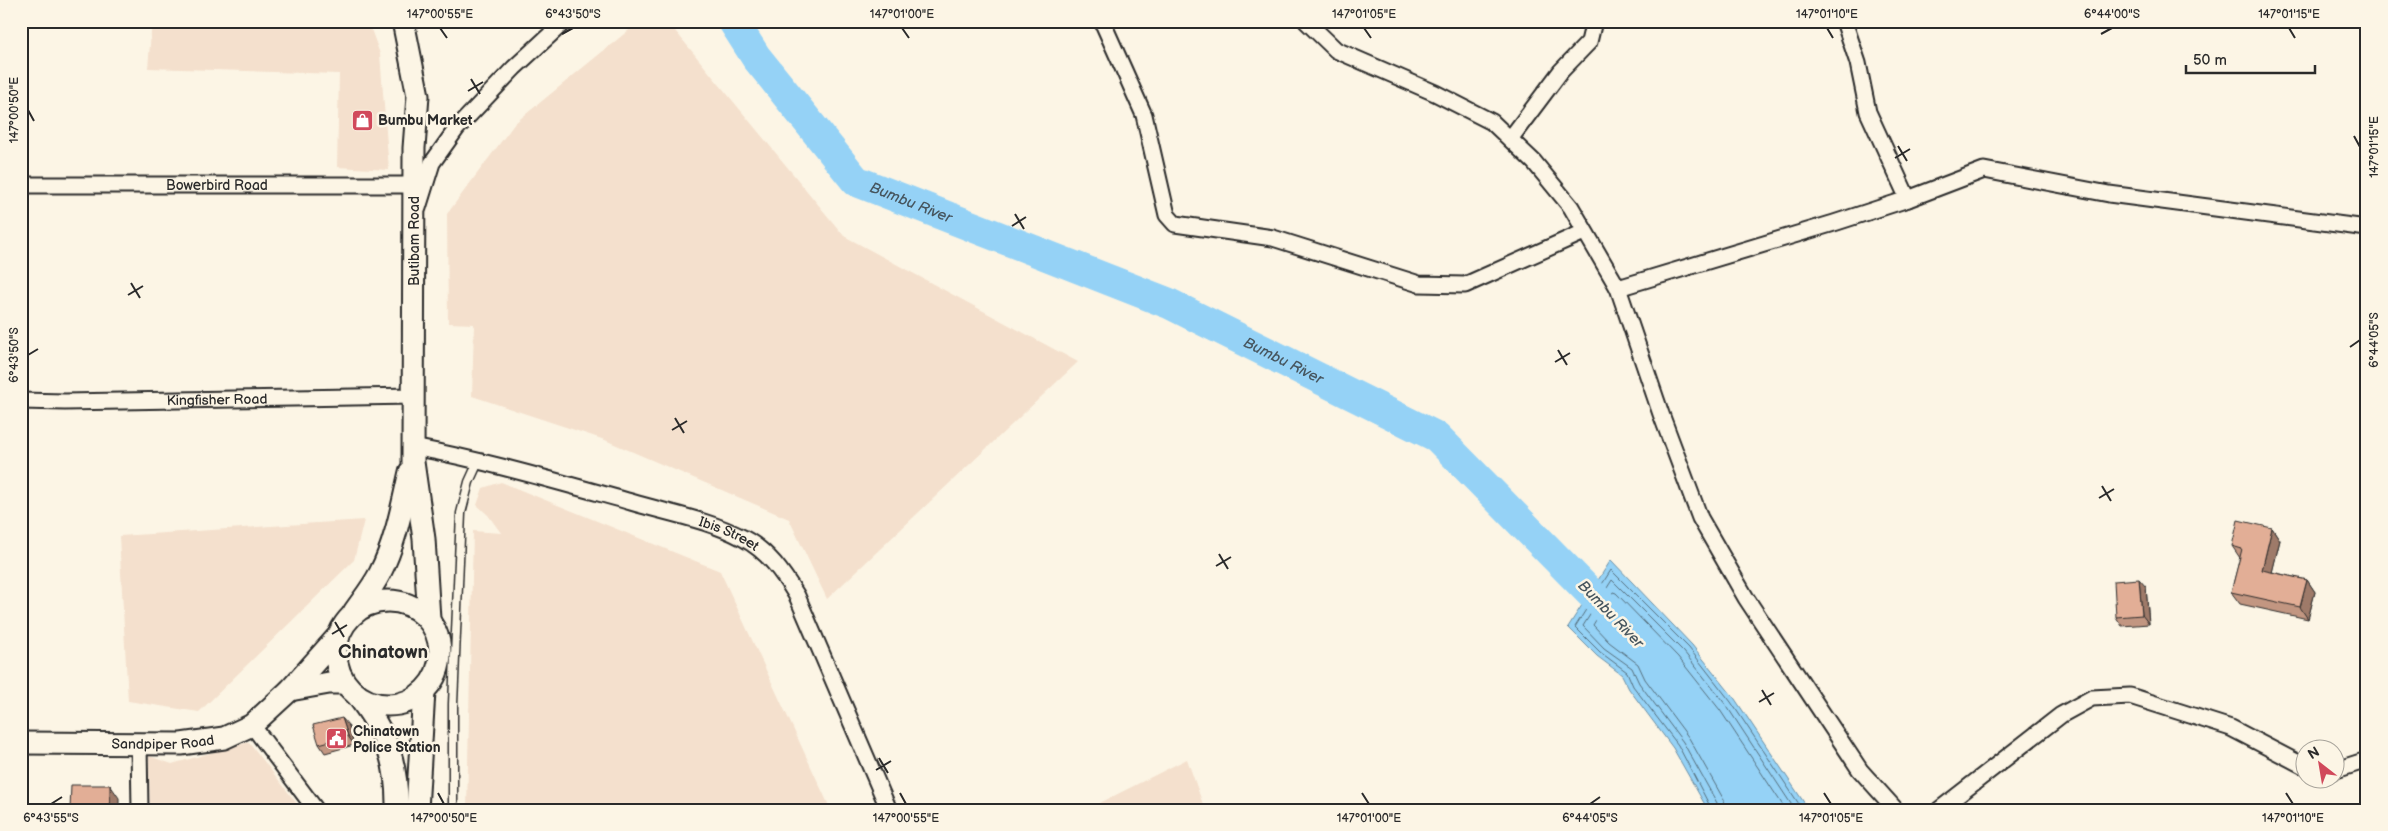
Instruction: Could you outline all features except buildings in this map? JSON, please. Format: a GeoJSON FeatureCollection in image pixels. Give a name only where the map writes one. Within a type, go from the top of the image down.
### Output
{"type":"FeatureCollection","features":[{"type":"Feature","properties":{"kind":"main road","name":"Butibam Road"},"geometry":{"type":"LineString","coordinates":[[404,21],[418,96],[414,148],[413,454],[424,539],[429,618]]}},
{"type":"Feature","properties":{"kind":"main road","name":"Butibam Road"},"geometry":{"type":"LineString","coordinates":[[353,614],[380,574],[394,538],[413,454]]}},
{"type":"Feature","properties":{"kind":"main road"},"geometry":{"type":"LineString","coordinates":[[290,690],[336,682],[351,689],[372,702],[389,705],[406,702],[424,691],[434,679],[440,660],[439,638],[429,618],[412,606],[392,600],[371,603],[353,614],[339,635],[336,652],[338,668],[351,689],[377,720],[385,736],[398,792],[397,810]]}},
{"type":"Feature","properties":{"kind":"main road","name":"Sandpiper Road"},"geometry":{"type":"LineString","coordinates":[[21,743],[181,744],[224,738],[252,725],[290,690],[339,635]]}},
{"type":"Feature","properties":{"kind":"main road"},"geometry":{"type":"LineString","coordinates":[[417,810],[424,691]]}},
{"type":"Feature","properties":{"kind":"street"},"geometry":{"type":"LineString","coordinates":[[414,224],[432,163],[457,128],[514,68],[565,21]]}},
{"type":"Feature","properties":{"kind":"street"},"geometry":{"type":"LineString","coordinates":[[1102,21],[1144,115],[1167,215],[1174,224],[1273,238],[1419,284],[1465,285],[1584,232]]}},
{"type":"Feature","properties":{"kind":"street"},"geometry":{"type":"LineString","coordinates":[[1306,21],[1336,50],[1435,93],[1492,122],[1534,162],[1571,207],[1618,288],[1661,414],[1700,518],[1746,598],[1860,770],[1896,810]]}},
{"type":"Feature","properties":{"kind":"street"},"geometry":{"type":"LineString","coordinates":[[1510,140],[1561,71],[1589,42],[1594,21]]}},
{"type":"Feature","properties":{"kind":"street"},"geometry":{"type":"LineString","coordinates":[[1844,21],[1858,63],[1868,112],[1908,199]]}},
{"type":"Feature","properties":{"kind":"street"},"geometry":{"type":"LineString","coordinates":[[1618,288],[1704,264],[1908,199],[1984,170],[2109,194],[2367,228]]}},
{"type":"Feature","properties":{"kind":"street","name":"Bowerbird Road"},"geometry":{"type":"LineString","coordinates":[[21,185],[414,185]]}},
{"type":"Feature","properties":{"kind":"street","name":"Kingfisher Road"},"geometry":{"type":"LineString","coordinates":[[21,401],[104,402],[414,396]]}},
{"type":"Feature","properties":{"kind":"street","name":"Ibis Street"},"geometry":{"type":"LineString","coordinates":[[413,454],[479,459],[708,524],[745,539],[765,553],[783,574],[797,596],[889,810]]}},
{"type":"Feature","properties":{"kind":"street"},"geometry":{"type":"LineString","coordinates":[[1939,810],[2061,714],[2092,698],[2130,696],[2231,728],[2296,762]]}},
{"type":"Feature","properties":{"kind":"street"},"geometry":{"type":"LineString","coordinates":[[252,725],[316,810]]}},
{"type":"Feature","properties":{"kind":"street"},"geometry":{"type":"LineString","coordinates":[[139,744],[140,810]]}},
{"type":"Feature","properties":{"kind":"street"},"geometry":{"type":"LineString","coordinates":[[2346,767],[2367,760]]}},
{"type":"Feature","properties":{"kind":"lane"},"geometry":{"type":"LineString","coordinates":[[453,810],[453,714],[461,512],[469,482],[479,459]]}},
{"type":"Feature","properties":{"kind":"shaded area","name":"Bumbu Market"},"geometry":{"type":"Polygon","coordinates":[[[152,21],[368,21],[380,54],[389,170],[337,167],[339,74],[148,68],[152,21]]]}},
{"type":"Feature","properties":{"kind":"shaded area"},"geometry":{"type":"Polygon","coordinates":[[[640,21],[667,21],[844,236],[1078,362],[827,599],[789,519],[605,440],[472,396],[474,324],[448,323],[447,214],[515,123],[640,21]]]}},
{"type":"Feature","properties":{"kind":"shaded area"},"geometry":{"type":"Polygon","coordinates":[[[501,482],[720,571],[831,810],[467,810],[473,531],[501,533],[488,515],[477,505],[483,488],[501,482]]]}},
{"type":"Feature","properties":{"kind":"shaded area"},"geometry":{"type":"Polygon","coordinates":[[[364,520],[354,560],[199,712],[128,701],[119,536],[364,520]]]}},
{"type":"Feature","properties":{"kind":"shaded area"},"geometry":{"type":"Polygon","coordinates":[[[249,742],[302,810],[150,810],[149,756],[172,764],[249,742]]]}},
{"type":"Feature","properties":{"kind":"shaded area"},"geometry":{"type":"Polygon","coordinates":[[[1187,759],[1205,810],[1086,810],[1187,759]]]}},
{"type":"Feature","properties":{"kind":"water"},"geometry":{"type":"Polygon","coordinates":[[[1611,560],[1692,645],[1735,699],[1809,810],[1708,810],[1673,748],[1629,689],[1622,675],[1597,656],[1568,627],[1611,560]]]}},
{"type":"Feature","properties":{"kind":"waterway","name":"Bumbu River"},"geometry":{"type":"LineString","coordinates":[[733,21],[756,57],[856,181],[1168,303],[1437,437],[1620,623]]}},
{"type":"Feature","properties":{"kind":"place","name":"Bumbu Market"},"geometry":{"type":"Point","coordinates":[362,120]}},
{"type":"Feature","properties":{"kind":"place","name":"Chinatown Police Station"},"geometry":{"type":"Point","coordinates":[337,739]}},
{"type":"Feature","properties":{"kind":"district","name":"Chinatown"},"geometry":{"type":"Point","coordinates":[383,651]}}]}
